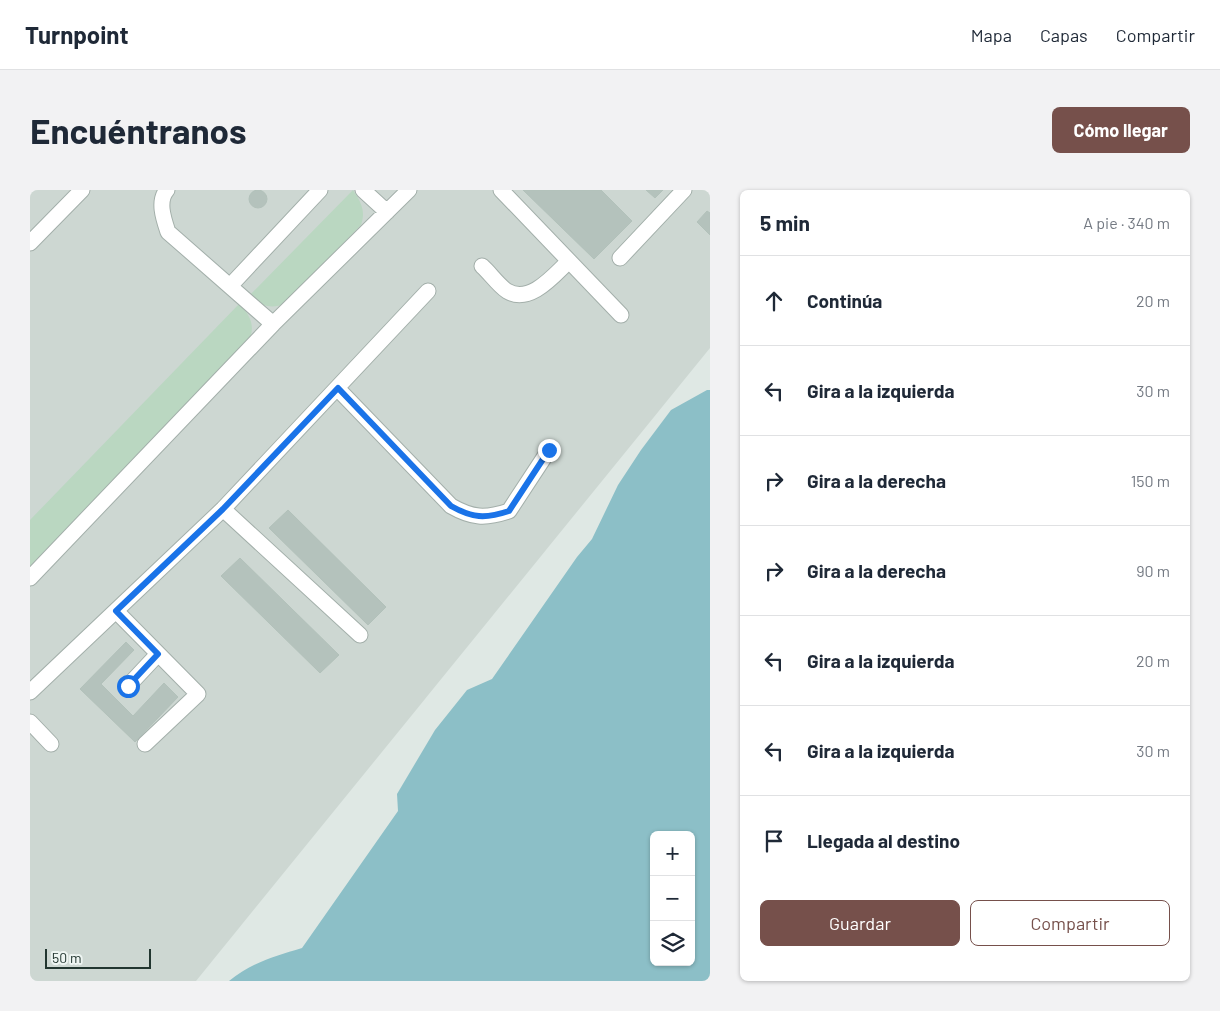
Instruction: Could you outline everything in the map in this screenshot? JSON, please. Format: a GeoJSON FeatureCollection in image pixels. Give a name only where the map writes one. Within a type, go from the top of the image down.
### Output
{"type":"FeatureCollection","features":[{"type":"Feature","properties":{"kind":"street"},"geometry":{"type":"LineString","coordinates":[[30,243],[82,190]]}},
{"type":"Feature","properties":{"kind":"street"},"geometry":{"type":"LineString","coordinates":[[166,190],[164,193],[162,216],[168,232],[273,324]]}},
{"type":"Feature","properties":{"kind":"street"},"geometry":{"type":"LineString","coordinates":[[230,286],[320,190]]}},
{"type":"Feature","properties":{"kind":"street"},"geometry":{"type":"LineString","coordinates":[[363,190],[387,212]]}},
{"type":"Feature","properties":{"kind":"street"},"geometry":{"type":"LineString","coordinates":[[30,578],[273,324],[409,190]]}},
{"type":"Feature","properties":{"kind":"street"},"geometry":{"type":"LineString","coordinates":[[501,190],[621,315]]}},
{"type":"Feature","properties":{"kind":"street"},"geometry":{"type":"LineString","coordinates":[[620,258],[684,190]]}},
{"type":"Feature","properties":{"kind":"street"},"geometry":{"type":"LineString","coordinates":[[482,266],[506,291],[517,294],[527,293],[543,285],[569,261]]}},
{"type":"Feature","properties":{"kind":"street"},"geometry":{"type":"LineString","coordinates":[[30,692],[223,509],[428,291]]}},
{"type":"Feature","properties":{"kind":"street"},"geometry":{"type":"LineString","coordinates":[[338,388],[451,506],[468,515],[489,517],[509,511],[549,450]]}},
{"type":"Feature","properties":{"kind":"street"},"geometry":{"type":"LineString","coordinates":[[223,509],[360,635]]}},
{"type":"Feature","properties":{"kind":"street"},"geometry":{"type":"LineString","coordinates":[[116,611],[198,694],[145,744]]}},
{"type":"Feature","properties":{"kind":"street"},"geometry":{"type":"LineString","coordinates":[[128,686],[158,654]]}},
{"type":"Feature","properties":{"kind":"street"},"geometry":{"type":"LineString","coordinates":[[30,722],[51,744]]}},
{"type":"Feature","properties":{"kind":"shaded area"},"geometry":{"type":"Polygon","coordinates":[[[30,190],[710,190],[710,348],[196,981],[30,981],[30,190]]]}},
{"type":"Feature","properties":{"kind":"green space"},"geometry":{"type":"Polygon","coordinates":[[[353,190],[362,207],[361,225],[286,303],[266,306],[249,296],[353,190]]]}},
{"type":"Feature","properties":{"kind":"green space"},"geometry":{"type":"Polygon","coordinates":[[[239,304],[247,313],[251,322],[252,332],[248,342],[30,566],[30,520],[239,304]]]}},
{"type":"Feature","properties":{"kind":"water"},"geometry":{"type":"Polygon","coordinates":[[[710,390],[710,981],[229,981],[246,969],[273,957],[302,948],[398,811],[397,794],[435,730],[467,690],[492,679],[577,557],[592,539],[618,485],[671,410],[710,390]]]}},
{"type":"Feature","properties":{"kind":"building"},"geometry":{"type":"Polygon","coordinates":[[[258,190],[264,193],[267,199],[264,205],[258,208],[252,205],[249,199],[252,193],[258,190]]]}},
{"type":"Feature","properties":{"kind":"building"},"geometry":{"type":"Polygon","coordinates":[[[523,190],[601,190],[632,221],[594,259],[523,190]]]}},
{"type":"Feature","properties":{"kind":"building"},"geometry":{"type":"Polygon","coordinates":[[[646,190],[663,190],[655,198],[646,190]]]}},
{"type":"Feature","properties":{"kind":"building"},"geometry":{"type":"Polygon","coordinates":[[[707,211],[710,213],[710,235],[697,222],[707,211]]]}},
{"type":"Feature","properties":{"kind":"building"},"geometry":{"type":"Polygon","coordinates":[[[288,510],[386,607],[368,625],[269,528],[288,510]]]}},
{"type":"Feature","properties":{"kind":"building"},"geometry":{"type":"Polygon","coordinates":[[[240,558],[339,655],[320,673],[221,576],[240,558]]]}},
{"type":"Feature","properties":{"kind":"building"},"geometry":{"type":"Polygon","coordinates":[[[126,642],[134,650],[101,684],[133,716],[164,683],[178,697],[135,742],[80,689],[126,642]]]}},
{"type":"Feature","properties":{"kind":"route"},"geometry":{"type":"LineString","coordinates":[[128,686],[158,654],[116,611],[223,509],[338,388],[451,506],[468,515],[489,517],[509,511],[549,450]]}}]}
